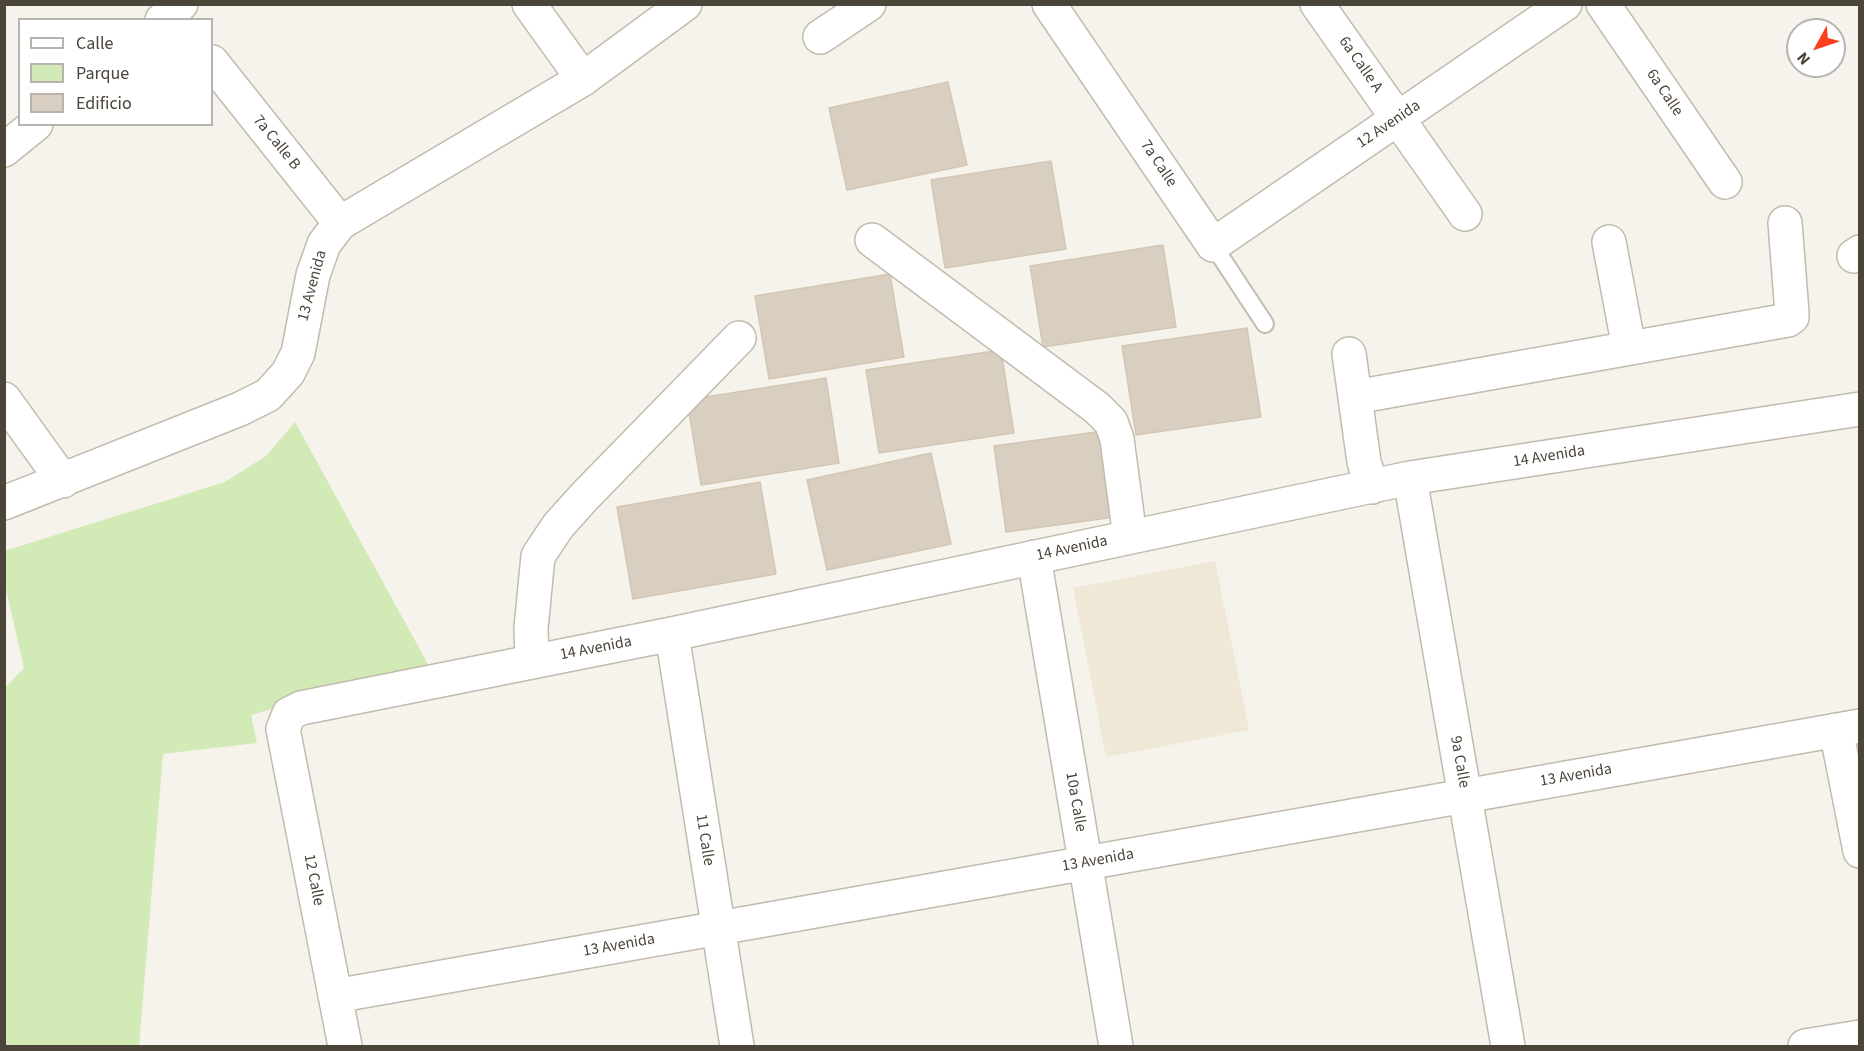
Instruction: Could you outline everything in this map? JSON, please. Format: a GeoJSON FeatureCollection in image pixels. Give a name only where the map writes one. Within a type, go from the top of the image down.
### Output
{"type":"FeatureCollection","features":[{"type":"Feature","properties":{"kind":"street"},"geometry":{"type":"LineString","coordinates":[[529,4],[583,79]]}},
{"type":"Feature","properties":{"kind":"street","name":"13 Avenida"},"geometry":{"type":"LineString","coordinates":[[4,503],[240,409],[268,395],[288,373],[298,352],[313,275],[324,244],[340,223],[583,79],[685,4]]}},
{"type":"Feature","properties":{"kind":"street"},"geometry":{"type":"LineString","coordinates":[[820,36],[869,4]]}},
{"type":"Feature","properties":{"kind":"street","name":"7a Calle"},"geometry":{"type":"LineString","coordinates":[[1049,4],[1213,245]]}},
{"type":"Feature","properties":{"kind":"street","name":"6a Calle A"},"geometry":{"type":"LineString","coordinates":[[1317,4],[1465,214]]}},
{"type":"Feature","properties":{"kind":"street","name":"12 Avenida"},"geometry":{"type":"LineString","coordinates":[[1213,245],[1565,4]]}},
{"type":"Feature","properties":{"kind":"street","name":"6a Calle"},"geometry":{"type":"LineString","coordinates":[[1603,4],[1725,182]]}},
{"type":"Feature","properties":{"kind":"street","name":"7a Calle B"},"geometry":{"type":"LineString","coordinates":[[213,63],[340,223]]}},
{"type":"Feature","properties":{"kind":"street"},"geometry":{"type":"LineString","coordinates":[[4,150],[34,126]]}},
{"type":"Feature","properties":{"kind":"street"},"geometry":{"type":"LineString","coordinates":[[1355,397],[1788,320],[1792,317],[1792,313],[1785,223]]}},
{"type":"Feature","properties":{"kind":"street"},"geometry":{"type":"LineString","coordinates":[[872,240],[1096,408],[1111,422],[1117,439],[1130,537]]}},
{"type":"Feature","properties":{"kind":"street"},"geometry":{"type":"LineString","coordinates":[[1610,242],[1629,348]]}},
{"type":"Feature","properties":{"kind":"street"},"geometry":{"type":"LineString","coordinates":[[532,662],[531,628],[538,556],[558,526],[585,496],[739,339]]}},
{"type":"Feature","properties":{"kind":"street"},"geometry":{"type":"LineString","coordinates":[[1349,354],[1364,462],[1372,487]]}},
{"type":"Feature","properties":{"kind":"street"},"geometry":{"type":"LineString","coordinates":[[4,399],[63,481]]}},
{"type":"Feature","properties":{"kind":"street","name":"14 Avenida"},"geometry":{"type":"LineString","coordinates":[[290,714],[301,708],[672,634],[1410,478],[1860,409]]}},
{"type":"Feature","properties":{"kind":"street","name":"9a Calle"},"geometry":{"type":"LineString","coordinates":[[1410,478],[1508,1047]]}},
{"type":"Feature","properties":{"kind":"street","name":"10a Calle"},"geometry":{"type":"LineString","coordinates":[[1034,557],[1116,1047]]}},
{"type":"Feature","properties":{"kind":"street","name":"11 Calle"},"geometry":{"type":"LineString","coordinates":[[672,634],[737,1047]]}},
{"type":"Feature","properties":{"kind":"street","name":"12 Calle"},"geometry":{"type":"LineString","coordinates":[[290,714],[283,729],[345,1047]]}},
{"type":"Feature","properties":{"kind":"street"},"geometry":{"type":"LineString","coordinates":[[1848,728],[1860,851]]}},
{"type":"Feature","properties":{"kind":"street","name":"13 Avenida"},"geometry":{"type":"LineString","coordinates":[[335,996],[1848,728]]}},
{"type":"Feature","properties":{"kind":"street"},"geometry":{"type":"LineString","coordinates":[[1805,1047],[1860,1037]]}},
{"type":"Feature","properties":{"kind":"lane","name":"7a Calle"},"geometry":{"type":"LineString","coordinates":[[1213,245],[1265,324]]}},
{"type":"Feature","properties":{"kind":"shaded area"},"geometry":{"type":"Polygon","coordinates":[[[1215,561],[1249,730],[1106,757],[1073,588],[1215,561]]]}},
{"type":"Feature","properties":{"kind":"green space"},"geometry":{"type":"Polygon","coordinates":[[[295,422],[429,666],[251,715],[257,743],[163,754],[139,1046],[5,1046],[5,688],[24,668],[5,585],[4,551],[225,482],[266,456],[295,422]]]}},
{"type":"Feature","properties":{"kind":"building"},"geometry":{"type":"Polygon","coordinates":[[[948,82],[967,165],[847,190],[829,108],[948,82]]]}},
{"type":"Feature","properties":{"kind":"building"},"geometry":{"type":"Polygon","coordinates":[[[1051,161],[1066,249],[945,268],[931,180],[1051,161]]]}},
{"type":"Feature","properties":{"kind":"building"},"geometry":{"type":"Polygon","coordinates":[[[1163,245],[1176,327],[1043,347],[1030,266],[1163,245]]]}},
{"type":"Feature","properties":{"kind":"building"},"geometry":{"type":"Polygon","coordinates":[[[890,274],[904,357],[769,379],[755,296],[890,274]]]}},
{"type":"Feature","properties":{"kind":"building"},"geometry":{"type":"Polygon","coordinates":[[[1247,328],[1261,417],[1136,435],[1122,346],[1247,328]]]}},
{"type":"Feature","properties":{"kind":"building"},"geometry":{"type":"Polygon","coordinates":[[[1001,350],[1014,433],[879,453],[866,370],[1001,350]]]}},
{"type":"Feature","properties":{"kind":"building"},"geometry":{"type":"Polygon","coordinates":[[[826,378],[839,463],[701,485],[687,400],[826,378]]]}},
{"type":"Feature","properties":{"kind":"building"},"geometry":{"type":"Polygon","coordinates":[[[1103,431],[1115,517],[1006,532],[994,446],[1103,431]]]}},
{"type":"Feature","properties":{"kind":"building"},"geometry":{"type":"Polygon","coordinates":[[[931,453],[951,544],[827,570],[807,480],[931,453]]]}},
{"type":"Feature","properties":{"kind":"building"},"geometry":{"type":"Polygon","coordinates":[[[760,482],[776,574],[633,599],[617,507],[760,482]]]}}]}
